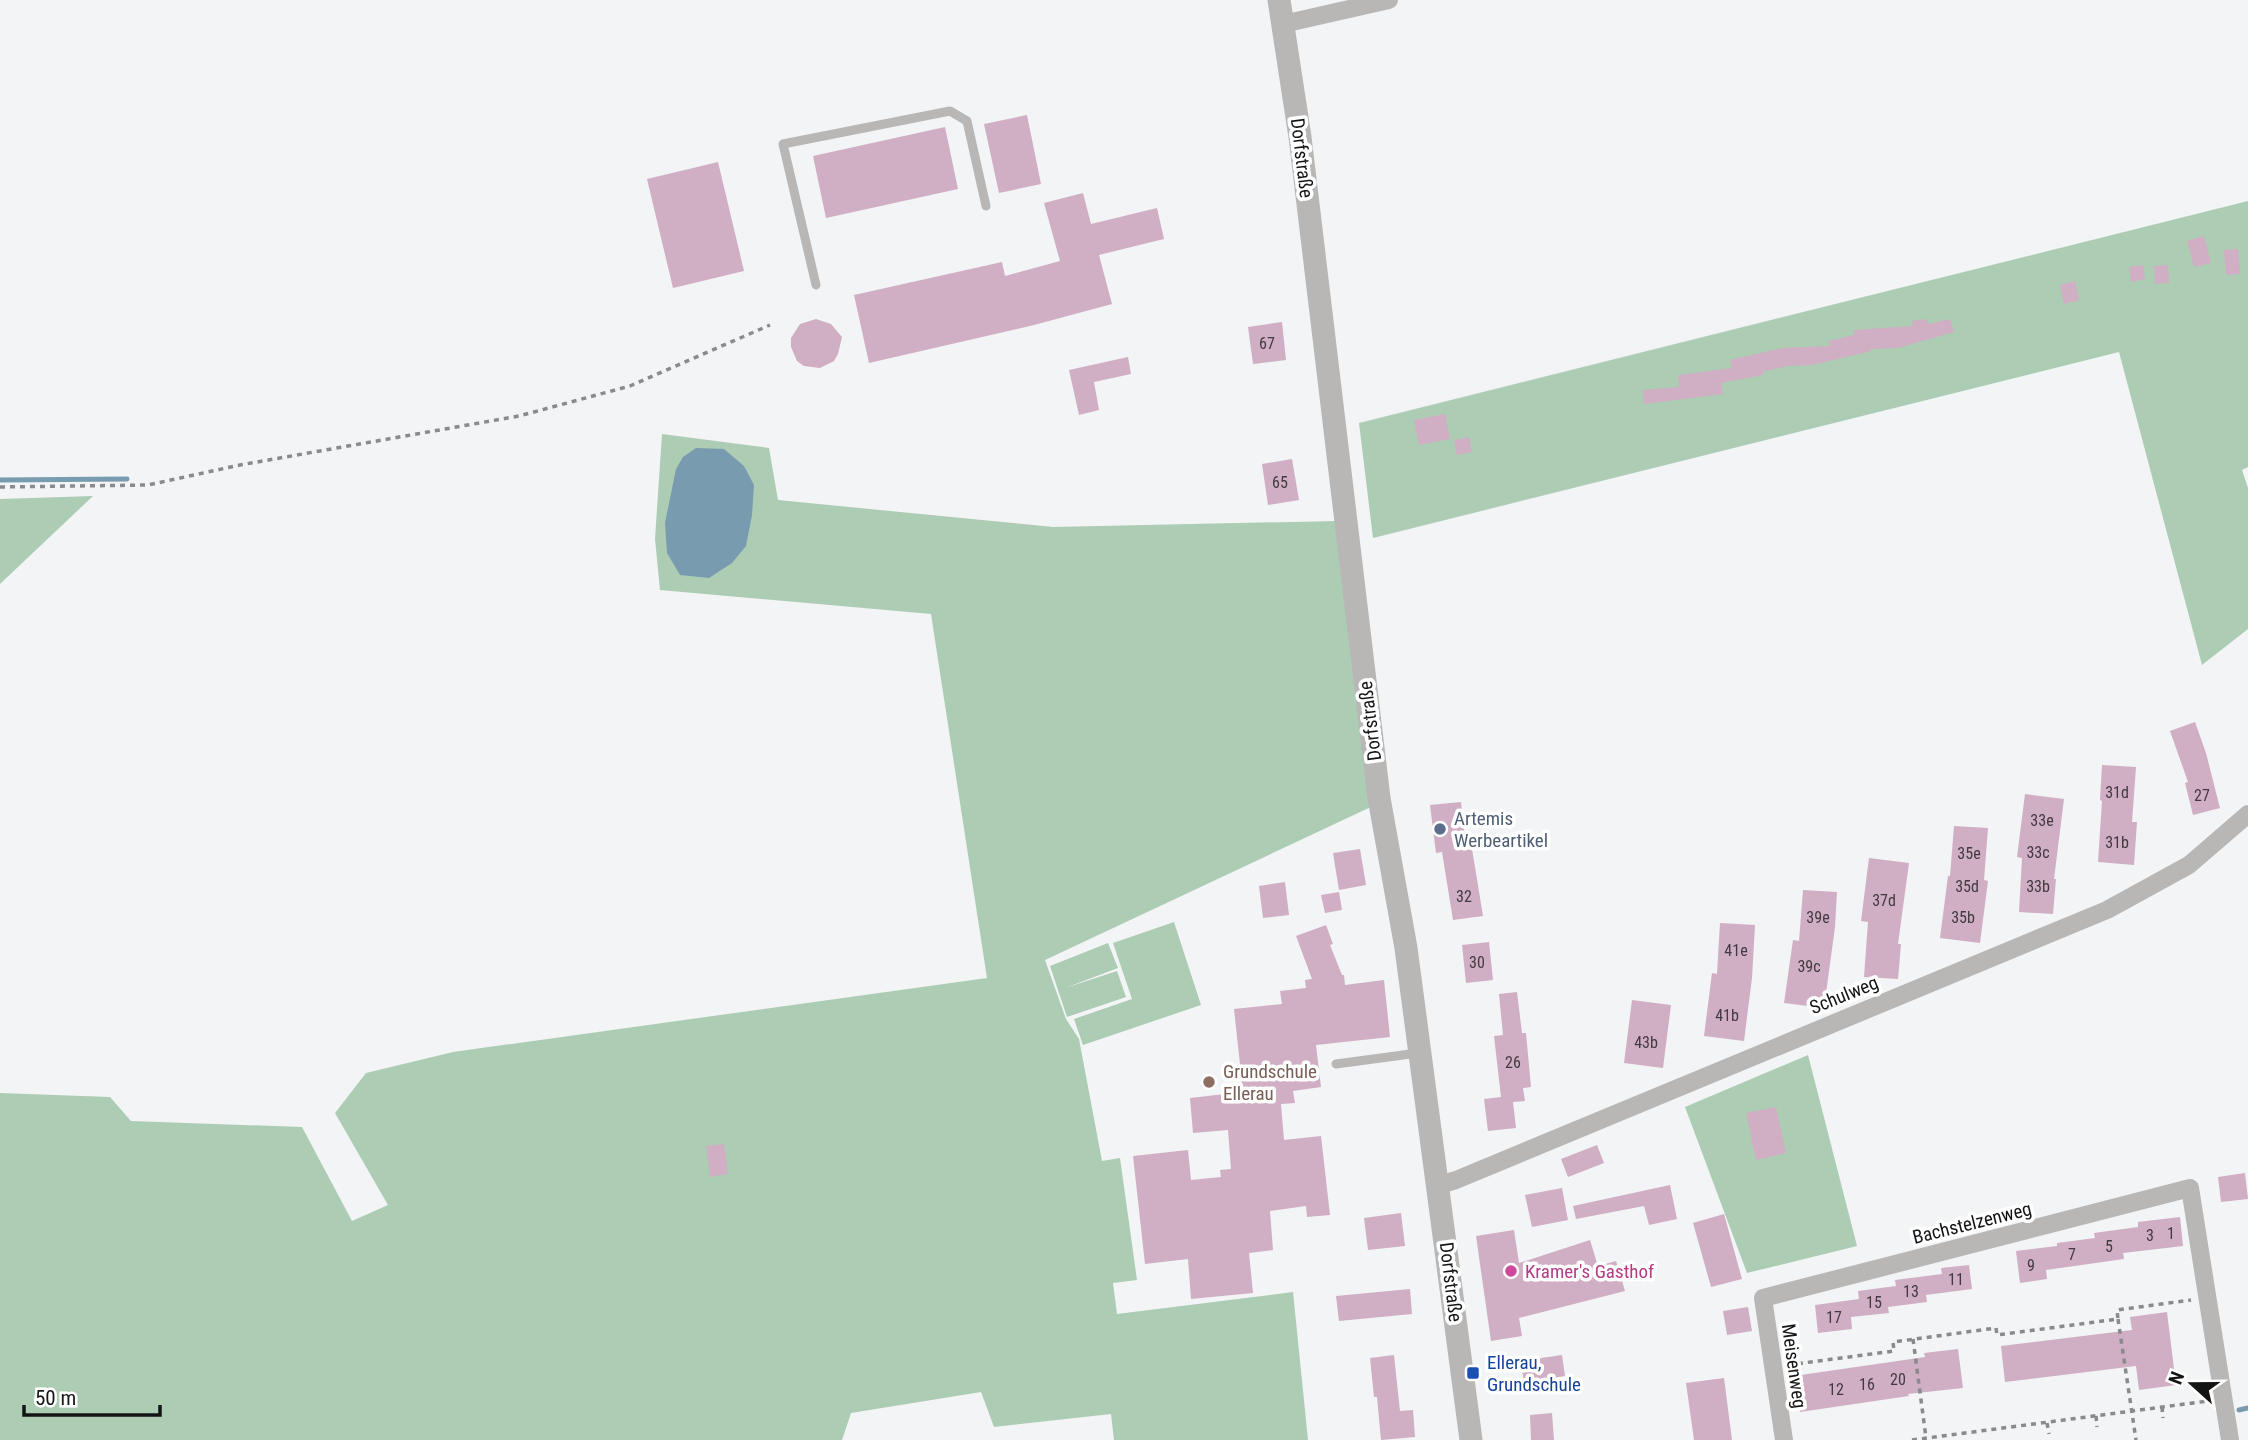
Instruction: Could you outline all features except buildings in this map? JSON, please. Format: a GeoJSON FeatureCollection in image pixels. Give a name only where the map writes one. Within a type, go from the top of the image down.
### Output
{"type":"FeatureCollection","features":[{"type":"Feature","properties":{"kind":"street","name":"Dorfstraße"},"geometry":{"type":"LineString","coordinates":[[1279,0],[1300,137],[1379,798],[1406,948],[1472,1440]]}},
{"type":"Feature","properties":{"kind":"street"},"geometry":{"type":"LineString","coordinates":[[1283,24],[1389,0]]}},
{"type":"Feature","properties":{"kind":"street","name":"Schulweg"},"geometry":{"type":"LineString","coordinates":[[1439,1185],[1469,1175],[2107,910],[2189,865],[2248,814]]}},
{"type":"Feature","properties":{"kind":"street","name":"Bachstelzenweg"},"geometry":{"type":"LineString","coordinates":[[1763,1298],[2190,1188],[2207,1298]]}},
{"type":"Feature","properties":{"kind":"street","name":"Meisenweg"},"geometry":{"type":"LineString","coordinates":[[1763,1298],[1784,1440]]}},
{"type":"Feature","properties":{"kind":"street"},"geometry":{"type":"LineString","coordinates":[[2207,1298],[2230,1440]]}},
{"type":"Feature","properties":{"kind":"lane"},"geometry":{"type":"LineString","coordinates":[[816,285],[783,144],[950,111],[967,121],[986,206]]}},
{"type":"Feature","properties":{"kind":"lane"},"geometry":{"type":"LineString","coordinates":[[1336,1064],[1420,1053]]}},
{"type":"Feature","properties":{"kind":"path"},"geometry":{"type":"LineString","coordinates":[[0,487],[148,485],[240,465],[519,416],[630,386],[771,325]]}},
{"type":"Feature","properties":{"kind":"path"},"geometry":{"type":"LineString","coordinates":[[2136,1440],[2117,1310],[2207,1298]]}},
{"type":"Feature","properties":{"kind":"path"},"geometry":{"type":"LineString","coordinates":[[1773,1367],[1894,1351],[1893,1342],[1913,1339],[1996,1328],[1997,1335],[2118,1319]]}},
{"type":"Feature","properties":{"kind":"path"},"geometry":{"type":"LineString","coordinates":[[1913,1339],[1927,1439]]}},
{"type":"Feature","properties":{"kind":"path"},"geometry":{"type":"LineString","coordinates":[[1912,1440],[2223,1399]]}},
{"type":"Feature","properties":{"kind":"path"},"geometry":{"type":"LineString","coordinates":[[2162,1407],[2163,1418]]}},
{"type":"Feature","properties":{"kind":"path"},"geometry":{"type":"LineString","coordinates":[[2096,1416],[2097,1427]]}},
{"type":"Feature","properties":{"kind":"path"},"geometry":{"type":"LineString","coordinates":[[2047,1422],[2049,1434]]}},
{"type":"Feature","properties":{"kind":"green space"},"geometry":{"type":"Polygon","coordinates":[[[2248,201],[2248,467],[2242,470],[2248,488],[2248,629],[2202,665],[2119,352],[1373,538],[1359,423],[2248,201]]]}},
{"type":"Feature","properties":{"kind":"green space"},"geometry":{"type":"Polygon","coordinates":[[[662,434],[769,448],[778,500],[1053,527],[1337,521],[1373,806],[1045,960],[1066,1019],[1079,1039],[1102,1161],[1120,1158],[1137,1280],[1113,1283],[1117,1314],[1293,1292],[1308,1440],[1114,1440],[1111,1414],[994,1427],[981,1392],[851,1413],[842,1440],[0,1440],[0,1093],[110,1097],[131,1121],[302,1127],[352,1221],[388,1205],[335,1113],[366,1073],[453,1052],[987,978],[931,614],[660,590],[655,539],[662,434]]]}},
{"type":"Feature","properties":{"kind":"green space"},"geometry":{"type":"Polygon","coordinates":[[[93,496],[0,584],[0,499],[93,496]]]}},
{"type":"Feature","properties":{"kind":"green space"},"geometry":{"type":"Polygon","coordinates":[[[1174,922],[1201,1005],[1083,1045],[1074,1019],[1132,999],[1113,943],[1174,922]]]}},
{"type":"Feature","properties":{"kind":"green space"},"geometry":{"type":"Polygon","coordinates":[[[1108,943],[1118,968],[1065,988],[1117,971],[1126,997],[1067,1017],[1050,966],[1108,943]]]}},
{"type":"Feature","properties":{"kind":"green space"},"geometry":{"type":"Polygon","coordinates":[[[1808,1055],[1857,1246],[1747,1273],[1685,1107],[1808,1055]]]}},
{"type":"Feature","properties":{"kind":"water"},"geometry":{"type":"Polygon","coordinates":[[[696,448],[724,449],[744,466],[754,485],[746,546],[732,563],[709,578],[680,575],[667,553],[665,523],[676,469],[683,457],[696,448]]]}},
{"type":"Feature","properties":{"kind":"waterway"},"geometry":{"type":"LineString","coordinates":[[0,480],[127,479]]}},
{"type":"Feature","properties":{"kind":"waterway"},"geometry":{"type":"LineString","coordinates":[[2239,1410],[2248,1408]]}},
{"type":"Feature","properties":{"kind":"place","name":"Artemis Werbeartikel"},"geometry":{"type":"Point","coordinates":[1440,829]}},
{"type":"Feature","properties":{"kind":"place","name":"Grundschule Ellerau"},"geometry":{"type":"Point","coordinates":[1209,1082]}},
{"type":"Feature","properties":{"kind":"place","name":"Kramer's Gasthof"},"geometry":{"type":"Point","coordinates":[1511,1271]}},
{"type":"Feature","properties":{"kind":"place","name":"Ellerau, Grundschule"},"geometry":{"type":"Point","coordinates":[1473,1373]}}]}
